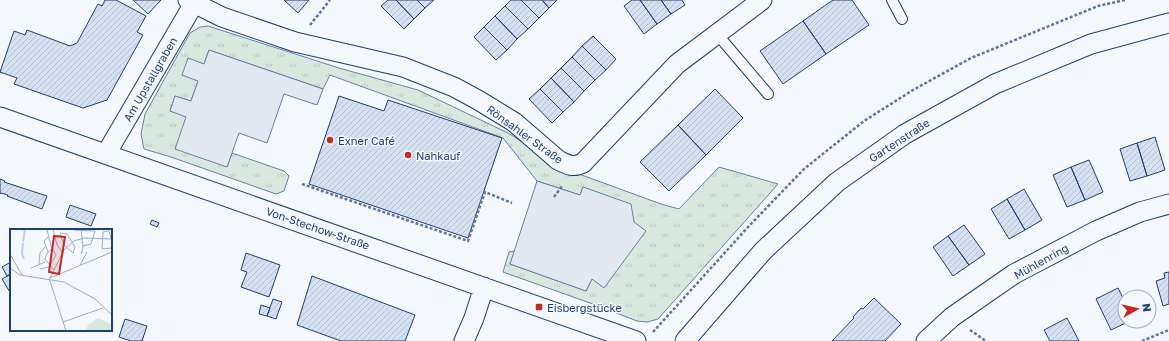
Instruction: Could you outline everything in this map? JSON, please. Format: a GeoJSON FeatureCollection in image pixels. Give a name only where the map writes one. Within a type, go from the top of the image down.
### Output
{"type":"FeatureCollection","features":[{"type":"Feature","properties":{"kind":"street","name":"Rönsahler Straße"},"geometry":{"type":"LineString","coordinates":[[192,1],[222,17],[295,42],[402,67],[454,87],[514,122],[558,160],[576,167],[583,164],[677,64],[717,34],[750,3]]}},
{"type":"Feature","properties":{"kind":"street","name":"Am Upstallgraben"},"geometry":{"type":"LineString","coordinates":[[106,154],[192,1]]}},
{"type":"Feature","properties":{"kind":"street","name":"Gartenstraße"},"geometry":{"type":"LineString","coordinates":[[685,341],[763,251],[837,182],[904,134],[995,84],[1092,44],[1169,23]]}},
{"type":"Feature","properties":{"kind":"street","name":"Von-Stechow-Straße"},"geometry":{"type":"LineString","coordinates":[[0,117],[636,341]]}},
{"type":"Feature","properties":{"kind":"street","name":"Mühlenring"},"geometry":{"type":"LineString","coordinates":[[926,341],[952,317],[1014,274],[1096,231],[1140,212],[1169,204]]}},
{"type":"Feature","properties":{"kind":"street"},"geometry":{"type":"LineString","coordinates":[[464,341],[474,318],[484,287]]}},
{"type":"Feature","properties":{"kind":"lane"},"geometry":{"type":"LineString","coordinates":[[892,0],[902,19]]}},
{"type":"Feature","properties":{"kind":"lane"},"geometry":{"type":"LineString","coordinates":[[717,34],[768,94]]}},
{"type":"Feature","properties":{"kind":"path"},"geometry":{"type":"LineString","coordinates":[[295,42],[330,0]]}},
{"type":"Feature","properties":{"kind":"path"},"geometry":{"type":"LineString","coordinates":[[302,184],[468,241],[485,192],[512,203]]}},
{"type":"Feature","properties":{"kind":"path"},"geometry":{"type":"LineString","coordinates":[[1142,341],[1169,330]]}},
{"type":"Feature","properties":{"kind":"green space"},"geometry":{"type":"Polygon","coordinates":[[[208,26],[339,68],[418,90],[508,133],[568,170],[661,204],[679,209],[719,167],[778,184],[658,319],[647,322],[637,321],[503,272],[509,252],[515,251],[510,264],[586,291],[592,279],[583,187],[580,195],[537,181],[503,138],[330,75],[323,89],[209,50],[204,64],[188,59],[198,81],[191,101],[175,96],[170,111],[186,116],[227,167],[232,153],[284,171],[289,176],[284,191],[276,194],[144,149],[141,134],[145,114],[190,33],[200,27],[208,26]]]}},
{"type":"Feature","properties":{"kind":"shaded area"},"geometry":{"type":"Polygon","coordinates":[[[209,50],[323,89],[317,105],[284,94],[267,143],[239,133],[227,167],[175,149],[186,117],[170,111],[175,96],[191,101],[198,81],[182,75],[188,58],[204,64],[209,50]]]}},
{"type":"Feature","properties":{"kind":"shaded area"},"geometry":{"type":"Polygon","coordinates":[[[537,181],[580,195],[583,187],[631,204],[634,222],[646,231],[604,288],[592,279],[586,291],[510,264],[537,181]]]}},
{"type":"Feature","properties":{"kind":"building"},"geometry":{"type":"Polygon","coordinates":[[[105,0],[116,0],[146,16],[137,32],[143,35],[107,100],[83,108],[14,84],[17,78],[0,72],[14,31],[25,35],[27,30],[70,46],[77,43],[98,4],[102,6],[105,0]]]}},
{"type":"Feature","properties":{"kind":"building"},"geometry":{"type":"Polygon","coordinates":[[[133,0],[161,0],[148,14],[133,0]]]}},
{"type":"Feature","properties":{"kind":"building"},"geometry":{"type":"Polygon","coordinates":[[[284,0],[309,0],[298,13],[284,0]]]}},
{"type":"Feature","properties":{"kind":"building"},"geometry":{"type":"Polygon","coordinates":[[[388,0],[396,0],[414,19],[404,29],[381,6],[388,0]]]}},
{"type":"Feature","properties":{"kind":"building"},"geometry":{"type":"Polygon","coordinates":[[[396,0],[417,0],[425,8],[414,19],[396,0]]]}},
{"type":"Feature","properties":{"kind":"building"},"geometry":{"type":"Polygon","coordinates":[[[417,0],[434,0],[425,8],[417,0]]]}},
{"type":"Feature","properties":{"kind":"building"},"geometry":{"type":"Polygon","coordinates":[[[511,0],[521,0],[539,18],[528,29],[505,6],[511,0]]]}},
{"type":"Feature","properties":{"kind":"building"},"geometry":{"type":"Polygon","coordinates":[[[521,0],[542,0],[549,8],[539,18],[521,0]]]}},
{"type":"Feature","properties":{"kind":"building"},"geometry":{"type":"Polygon","coordinates":[[[542,0],[557,0],[549,8],[542,0]]]}},
{"type":"Feature","properties":{"kind":"building"},"geometry":{"type":"Polygon","coordinates":[[[632,0],[640,0],[657,24],[644,34],[624,6],[632,0]]]}},
{"type":"Feature","properties":{"kind":"building"},"geometry":{"type":"Polygon","coordinates":[[[640,0],[661,0],[671,14],[657,24],[640,0]]]}},
{"type":"Feature","properties":{"kind":"building"},"geometry":{"type":"Polygon","coordinates":[[[661,0],[682,0],[685,5],[671,14],[661,0]]]}},
{"type":"Feature","properties":{"kind":"building"},"geometry":{"type":"Polygon","coordinates":[[[833,0],[852,0],[869,25],[826,54],[803,21],[833,0]]]}},
{"type":"Feature","properties":{"kind":"building"},"geometry":{"type":"Polygon","coordinates":[[[505,6],[528,29],[517,39],[495,16],[505,6]]]}},
{"type":"Feature","properties":{"kind":"building"},"geometry":{"type":"Polygon","coordinates":[[[495,16],[517,39],[507,50],[484,27],[495,16]]]}},
{"type":"Feature","properties":{"kind":"building"},"geometry":{"type":"Polygon","coordinates":[[[803,21],[826,54],[783,84],[760,51],[803,21]]]}},
{"type":"Feature","properties":{"kind":"building"},"geometry":{"type":"Polygon","coordinates":[[[484,27],[507,50],[496,60],[474,37],[484,27]]]}},
{"type":"Feature","properties":{"kind":"building"},"geometry":{"type":"Polygon","coordinates":[[[593,36],[616,59],[606,70],[582,46],[593,36]]]}},
{"type":"Feature","properties":{"kind":"building"},"geometry":{"type":"Polygon","coordinates":[[[582,46],[606,70],[595,80],[572,57],[582,46]]]}},
{"type":"Feature","properties":{"kind":"building"},"geometry":{"type":"Polygon","coordinates":[[[572,57],[595,80],[584,91],[561,68],[572,57]]]}},
{"type":"Feature","properties":{"kind":"building"},"geometry":{"type":"Polygon","coordinates":[[[561,68],[584,91],[574,102],[551,78],[561,68]]]}},
{"type":"Feature","properties":{"kind":"building"},"geometry":{"type":"Polygon","coordinates":[[[551,78],[574,102],[563,112],[540,89],[551,78]]]}},
{"type":"Feature","properties":{"kind":"building"},"geometry":{"type":"Polygon","coordinates":[[[540,89],[563,112],[552,123],[529,99],[540,89]]]}},
{"type":"Feature","properties":{"kind":"building"},"geometry":{"type":"Polygon","coordinates":[[[715,89],[743,118],[706,155],[678,125],[715,89]]]}},
{"type":"Feature","properties":{"kind":"building","name":"Nahkauf"},"geometry":{"type":"Polygon","coordinates":[[[339,96],[384,111],[388,100],[502,138],[468,238],[309,184],[339,96]]]}},
{"type":"Feature","properties":{"kind":"building"},"geometry":{"type":"Polygon","coordinates":[[[678,125],[706,155],[669,191],[640,162],[678,125]]]}},
{"type":"Feature","properties":{"kind":"building"},"geometry":{"type":"Polygon","coordinates":[[[1155,137],[1165,170],[1147,176],[1137,143],[1155,137]]]}},
{"type":"Feature","properties":{"kind":"building"},"geometry":{"type":"Polygon","coordinates":[[[1137,143],[1147,176],[1130,181],[1120,149],[1137,143]]]}},
{"type":"Feature","properties":{"kind":"building"},"geometry":{"type":"Polygon","coordinates":[[[1089,160],[1103,192],[1085,200],[1071,167],[1089,160]]]}},
{"type":"Feature","properties":{"kind":"building"},"geometry":{"type":"Polygon","coordinates":[[[1071,167],[1085,200],[1067,207],[1053,175],[1071,167]]]}},
{"type":"Feature","properties":{"kind":"building"},"geometry":{"type":"Polygon","coordinates":[[[0,179],[5,181],[4,182],[47,196],[42,209],[7,196],[8,195],[0,194],[0,179]]]}},
{"type":"Feature","properties":{"kind":"building"},"geometry":{"type":"Polygon","coordinates":[[[1024,189],[1042,220],[1025,230],[1007,199],[1024,189]]]}},
{"type":"Feature","properties":{"kind":"building"},"geometry":{"type":"Polygon","coordinates":[[[1007,199],[1025,230],[1009,239],[991,209],[1007,199]]]}},
{"type":"Feature","properties":{"kind":"building"},"geometry":{"type":"Polygon","coordinates":[[[70,205],[96,214],[91,226],[66,217],[70,205]]]}},
{"type":"Feature","properties":{"kind":"building"},"geometry":{"type":"Polygon","coordinates":[[[152,220],[159,223],[157,227],[150,224],[152,220]]]}},
{"type":"Feature","properties":{"kind":"building"},"geometry":{"type":"Polygon","coordinates":[[[964,225],[985,254],[969,265],[948,236],[964,225]]]}},
{"type":"Feature","properties":{"kind":"building"},"geometry":{"type":"Polygon","coordinates":[[[948,236],[969,265],[953,276],[933,247],[948,236]]]}},
{"type":"Feature","properties":{"kind":"building"},"geometry":{"type":"Polygon","coordinates":[[[246,253],[280,265],[269,297],[241,287],[247,272],[241,270],[246,253]]]}},
{"type":"Feature","properties":{"kind":"building"},"geometry":{"type":"Polygon","coordinates":[[[10,263],[10,274],[7,276],[2,267],[10,263]]]}},
{"type":"Feature","properties":{"kind":"building"},"geometry":{"type":"Polygon","coordinates":[[[1169,272],[1169,304],[1163,306],[1156,281],[1165,278],[1164,273],[1169,272]]]}},
{"type":"Feature","properties":{"kind":"building"},"geometry":{"type":"Polygon","coordinates":[[[10,275],[10,292],[2,279],[10,275]]]}},
{"type":"Feature","properties":{"kind":"building"},"geometry":{"type":"Polygon","coordinates":[[[312,276],[415,315],[405,341],[341,341],[297,325],[312,276]]]}},
{"type":"Feature","properties":{"kind":"building"},"geometry":{"type":"Polygon","coordinates":[[[1118,288],[1117,327],[1111,330],[1096,299],[1118,288]]]}},
{"type":"Feature","properties":{"kind":"building"},"geometry":{"type":"Polygon","coordinates":[[[874,298],[901,324],[885,341],[832,341],[854,318],[853,317],[861,308],[863,309],[874,298]]]}},
{"type":"Feature","properties":{"kind":"building"},"geometry":{"type":"Polygon","coordinates":[[[273,299],[282,302],[276,319],[267,316],[273,299]]]}},
{"type":"Feature","properties":{"kind":"building"},"geometry":{"type":"Polygon","coordinates":[[[261,305],[270,308],[267,316],[259,314],[261,305]]]}},
{"type":"Feature","properties":{"kind":"building"},"geometry":{"type":"Polygon","coordinates":[[[1067,318],[1079,341],[1050,341],[1044,330],[1067,318]]]}},
{"type":"Feature","properties":{"kind":"building"},"geometry":{"type":"Polygon","coordinates":[[[125,319],[147,326],[142,341],[131,341],[119,337],[125,319]]]}},
{"type":"Feature","properties":{"kind":"place","name":"Exner Café"},"geometry":{"type":"Point","coordinates":[330,140]}},
{"type":"Feature","properties":{"kind":"place","name":"Nahkauf"},"geometry":{"type":"Point","coordinates":[408,155]}},
{"type":"Feature","properties":{"kind":"place","name":"Eisbergstücke"},"geometry":{"type":"Point","coordinates":[539,307]}}]}
